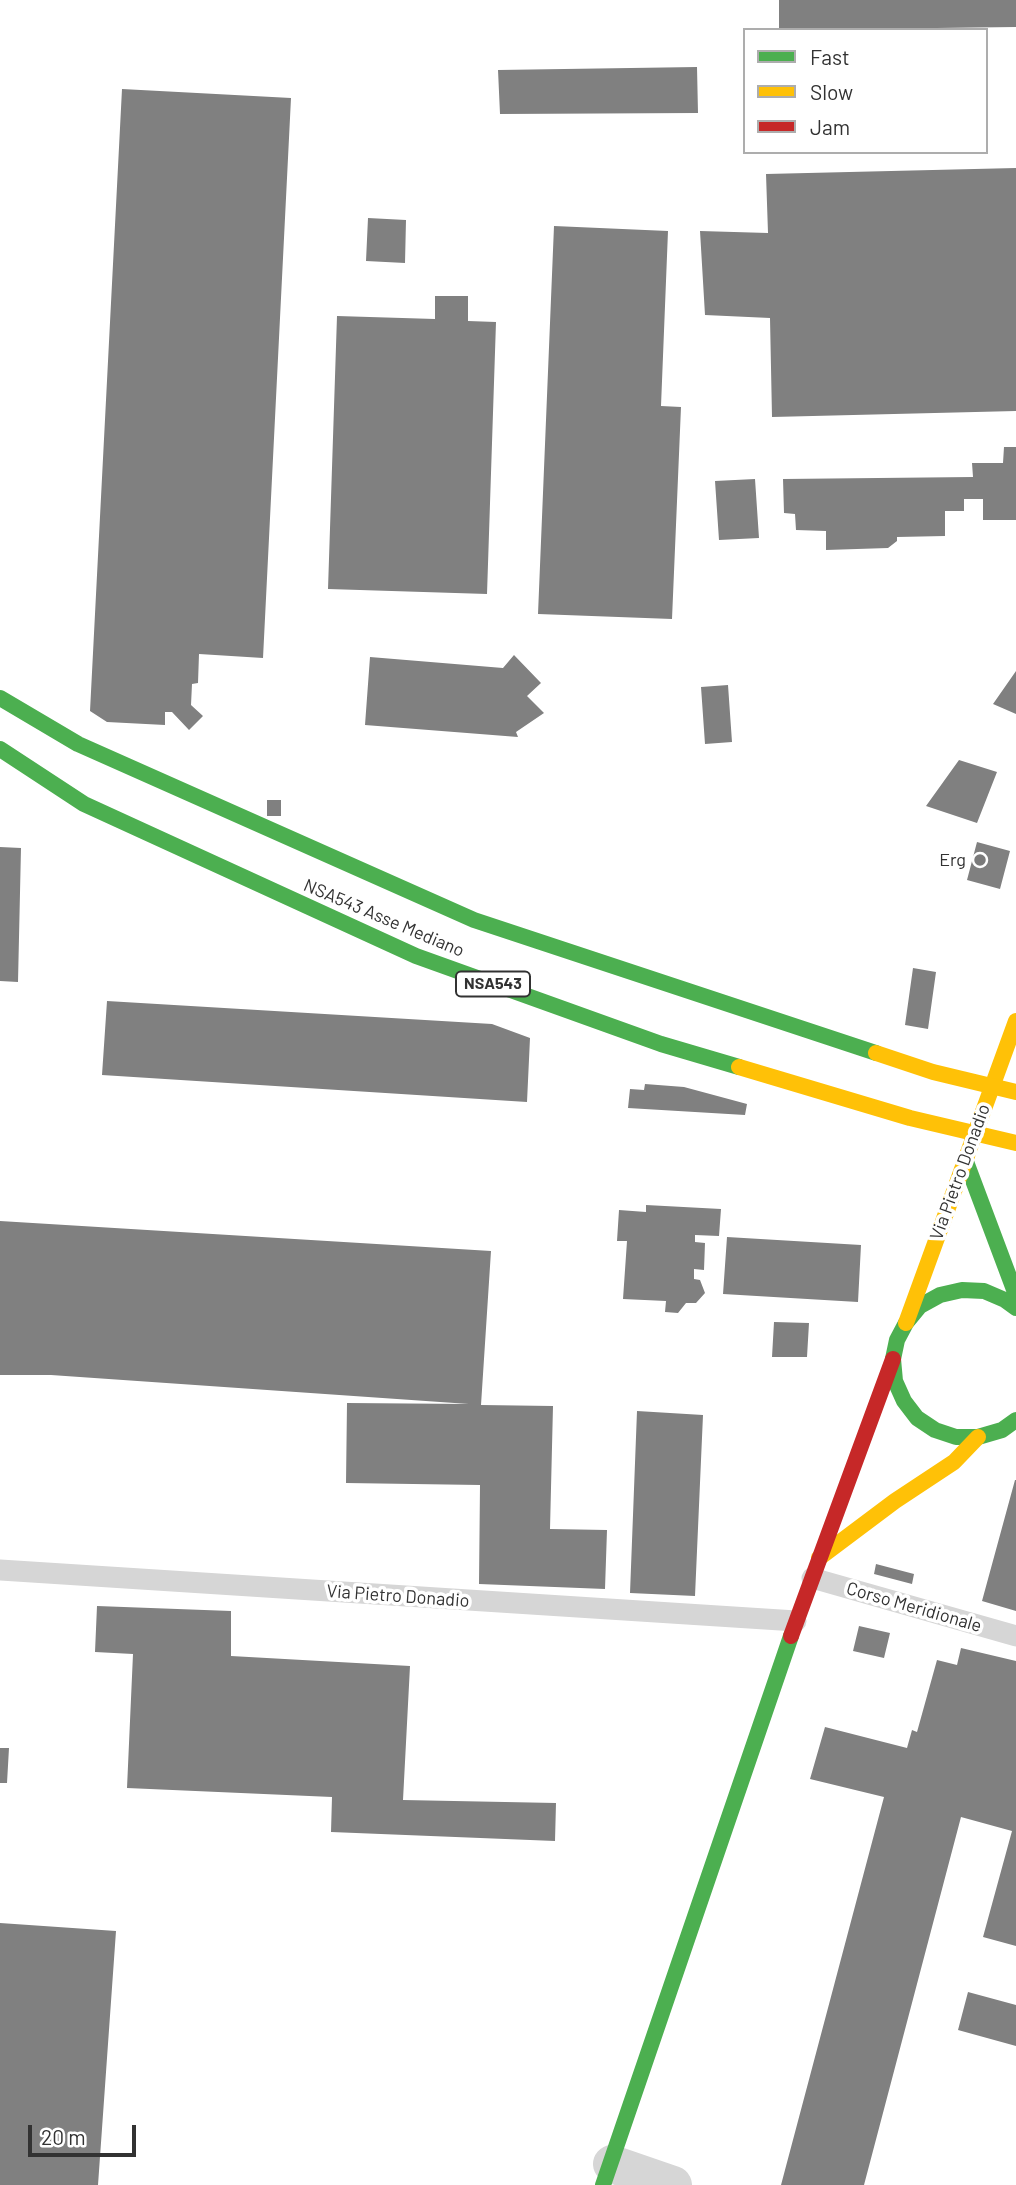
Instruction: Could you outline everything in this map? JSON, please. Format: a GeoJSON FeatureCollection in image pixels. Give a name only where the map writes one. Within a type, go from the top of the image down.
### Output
{"type":"FeatureCollection","features":[{"type":"Feature","properties":{"kind":"main road","name":"NSA543 Asse Mediano"},"geometry":{"type":"LineString","coordinates":[[0,698],[78,744],[474,920],[933,1072],[1016,1092]]}},
{"type":"Feature","properties":{"kind":"main road","name":"NSA543 Asse Mediano"},"geometry":{"type":"LineString","coordinates":[[0,749],[85,804],[416,956],[661,1044],[910,1118],[1016,1143]]}},
{"type":"Feature","properties":{"kind":"main road","name":"Via Pietro Donadio"},"geometry":{"type":"LineString","coordinates":[[906,1323],[1016,1021]]}},
{"type":"Feature","properties":{"kind":"main road"},"geometry":{"type":"LineString","coordinates":[[965,1159],[1016,1295]]}},
{"type":"Feature","properties":{"kind":"main road"},"geometry":{"type":"LineString","coordinates":[[607,2175],[796,1622],[893,1359],[897,1340],[920,1306],[940,1295],[962,1290],[984,1291],[1016,1308]]}},
{"type":"Feature","properties":{"kind":"main road"},"geometry":{"type":"LineString","coordinates":[[893,1359],[895,1381],[904,1401],[917,1418],[935,1430],[956,1437],[978,1437],[1009,1430],[1016,1420]]}},
{"type":"Feature","properties":{"kind":"main road"},"geometry":{"type":"LineString","coordinates":[[816,1568],[877,1514],[954,1462],[978,1437]]}},
{"type":"Feature","properties":{"kind":"street"},"geometry":{"type":"LineString","coordinates":[[607,2175],[673,2185]]}},
{"type":"Feature","properties":{"kind":"lane","name":"Corso Meridionale"},"geometry":{"type":"LineString","coordinates":[[816,1568],[1016,1636]]}},
{"type":"Feature","properties":{"kind":"lane","name":"Via Pietro Donadio"},"geometry":{"type":"LineString","coordinates":[[0,1570],[796,1622]]}},
{"type":"Feature","properties":{"kind":"building"},"geometry":{"type":"Polygon","coordinates":[[[779,0],[1016,0],[1016,27],[779,28],[779,0]]]}},
{"type":"Feature","properties":{"kind":"building"},"geometry":{"type":"Polygon","coordinates":[[[697,67],[698,113],[500,114],[498,70],[697,67]]]}},
{"type":"Feature","properties":{"kind":"building"},"geometry":{"type":"Polygon","coordinates":[[[122,89],[291,98],[263,658],[199,654],[198,683],[192,684],[191,705],[203,716],[189,730],[172,712],[165,712],[165,725],[107,722],[90,711],[122,89]]]}},
{"type":"Feature","properties":{"kind":"building"},"geometry":{"type":"Polygon","coordinates":[[[1016,168],[1016,411],[772,417],[770,318],[705,315],[700,231],[768,233],[766,174],[1016,168]]]}},
{"type":"Feature","properties":{"kind":"building"},"geometry":{"type":"Polygon","coordinates":[[[368,218],[406,220],[405,263],[366,261],[368,218]]]}},
{"type":"Feature","properties":{"kind":"building"},"geometry":{"type":"Polygon","coordinates":[[[554,226],[668,231],[661,406],[681,407],[672,619],[538,614],[554,226]]]}},
{"type":"Feature","properties":{"kind":"building"},"geometry":{"type":"Polygon","coordinates":[[[435,296],[468,296],[468,321],[496,322],[487,594],[328,589],[337,316],[435,319],[435,296]]]}},
{"type":"Feature","properties":{"kind":"building"},"geometry":{"type":"Polygon","coordinates":[[[1004,447],[1016,447],[1016,520],[983,520],[983,499],[964,499],[964,511],[945,511],[945,536],[897,537],[897,541],[888,548],[826,550],[826,531],[796,530],[795,514],[784,513],[783,479],[973,477],[972,463],[1003,463],[1004,447]]]}},
{"type":"Feature","properties":{"kind":"building"},"geometry":{"type":"Polygon","coordinates":[[[755,479],[759,538],[719,540],[715,481],[755,479]]]}},
{"type":"Feature","properties":{"kind":"building"},"geometry":{"type":"Polygon","coordinates":[[[514,655],[541,683],[527,696],[544,713],[516,732],[518,737],[365,725],[370,657],[503,668],[514,655]]]}},
{"type":"Feature","properties":{"kind":"building"},"geometry":{"type":"Polygon","coordinates":[[[1016,671],[1016,714],[993,704],[1016,671]]]}},
{"type":"Feature","properties":{"kind":"building"},"geometry":{"type":"Polygon","coordinates":[[[728,685],[732,742],[705,744],[701,687],[728,685]]]}},
{"type":"Feature","properties":{"kind":"building"},"geometry":{"type":"Polygon","coordinates":[[[959,760],[997,772],[977,823],[926,806],[959,760]]]}},
{"type":"Feature","properties":{"kind":"building"},"geometry":{"type":"Polygon","coordinates":[[[267,800],[281,800],[281,816],[267,816],[267,800]]]}},
{"type":"Feature","properties":{"kind":"building"},"geometry":{"type":"Polygon","coordinates":[[[977,842],[1010,851],[1000,889],[967,880],[977,842]]]}},
{"type":"Feature","properties":{"kind":"building"},"geometry":{"type":"Polygon","coordinates":[[[0,847],[21,848],[18,982],[0,981],[0,847]]]}},
{"type":"Feature","properties":{"kind":"building"},"geometry":{"type":"Polygon","coordinates":[[[913,968],[936,972],[928,1029],[905,1025],[913,968]]]}},
{"type":"Feature","properties":{"kind":"building"},"geometry":{"type":"Polygon","coordinates":[[[107,1001],[492,1024],[530,1038],[527,1102],[102,1075],[107,1001]]]}},
{"type":"Feature","properties":{"kind":"building"},"geometry":{"type":"Polygon","coordinates":[[[645,1084],[684,1087],[747,1104],[745,1115],[628,1108],[630,1089],[644,1090],[645,1084]]]}},
{"type":"Feature","properties":{"kind":"building"},"geometry":{"type":"Polygon","coordinates":[[[646,1205],[721,1209],[719,1236],[695,1235],[695,1242],[705,1243],[704,1270],[694,1269],[694,1279],[700,1280],[705,1293],[696,1303],[686,1303],[678,1313],[665,1312],[666,1301],[623,1299],[627,1241],[617,1241],[619,1210],[646,1212],[646,1205]]]}},
{"type":"Feature","properties":{"kind":"building"},"geometry":{"type":"Polygon","coordinates":[[[0,1221],[491,1251],[481,1405],[553,1406],[550,1529],[607,1530],[605,1589],[479,1584],[480,1485],[346,1483],[347,1403],[469,1404],[51,1375],[0,1375],[0,1221]]]}},
{"type":"Feature","properties":{"kind":"building"},"geometry":{"type":"Polygon","coordinates":[[[727,1237],[861,1245],[858,1302],[723,1294],[727,1237]]]}},
{"type":"Feature","properties":{"kind":"building"},"geometry":{"type":"Polygon","coordinates":[[[774,1322],[809,1323],[807,1357],[772,1357],[774,1322]]]}},
{"type":"Feature","properties":{"kind":"building"},"geometry":{"type":"Polygon","coordinates":[[[637,1411],[703,1415],[695,1596],[630,1593],[637,1411]]]}},
{"type":"Feature","properties":{"kind":"building"},"geometry":{"type":"Polygon","coordinates":[[[1016,1480],[1016,1611],[982,1601],[1016,1480]]]}},
{"type":"Feature","properties":{"kind":"building"},"geometry":{"type":"Polygon","coordinates":[[[876,1564],[914,1574],[912,1584],[874,1574],[876,1564]]]}},
{"type":"Feature","properties":{"kind":"building"},"geometry":{"type":"Polygon","coordinates":[[[97,1606],[231,1611],[231,1656],[410,1666],[403,1800],[556,1803],[555,1841],[331,1832],[332,1797],[127,1788],[133,1654],[95,1652],[97,1606]]]}},
{"type":"Feature","properties":{"kind":"building"},"geometry":{"type":"Polygon","coordinates":[[[859,1626],[890,1633],[884,1658],[853,1651],[859,1626]]]}},
{"type":"Feature","properties":{"kind":"building"},"geometry":{"type":"Polygon","coordinates":[[[961,1648],[1016,1661],[1016,1946],[983,1937],[1012,1831],[961,1817],[864,2185],[781,2185],[884,1797],[810,1779],[825,1727],[907,1748],[912,1730],[917,1732],[937,1660],[957,1665],[961,1648]]]}},
{"type":"Feature","properties":{"kind":"building"},"geometry":{"type":"Polygon","coordinates":[[[0,1748],[9,1748],[7,1783],[0,1783],[0,1748]]]}},
{"type":"Feature","properties":{"kind":"building"},"geometry":{"type":"Polygon","coordinates":[[[0,1923],[116,1931],[98,2185],[0,2185],[0,1923]]]}},
{"type":"Feature","properties":{"kind":"building"},"geometry":{"type":"Polygon","coordinates":[[[968,1992],[1016,2005],[1016,2046],[958,2030],[968,1992]]]}},
{"type":"Feature","properties":{"kind":"traffic: fast"},"geometry":{"type":"LineString","coordinates":[[0,698],[78,744],[474,920],[876,1053]]}},
{"type":"Feature","properties":{"kind":"traffic: fast"},"geometry":{"type":"LineString","coordinates":[[0,749],[84,804],[416,956],[661,1044],[739,1067]]}},
{"type":"Feature","properties":{"kind":"traffic: fast"},"geometry":{"type":"LineString","coordinates":[[965,1159],[1016,1295]]}},
{"type":"Feature","properties":{"kind":"traffic: fast"},"geometry":{"type":"LineString","coordinates":[[1016,1308],[984,1291],[962,1290],[940,1295],[920,1306],[906,1323],[897,1340],[893,1359],[895,1381],[904,1401],[917,1418],[935,1430],[956,1437],[978,1437],[1002,1430],[1016,1420]]}},
{"type":"Feature","properties":{"kind":"traffic: fast"},"geometry":{"type":"LineString","coordinates":[[603,2185],[791,1636]]}},
{"type":"Feature","properties":{"kind":"traffic: slow"},"geometry":{"type":"LineString","coordinates":[[906,1323],[1016,1021]]}},
{"type":"Feature","properties":{"kind":"traffic: slow"},"geometry":{"type":"LineString","coordinates":[[876,1053],[933,1072],[1016,1092]]}},
{"type":"Feature","properties":{"kind":"traffic: slow"},"geometry":{"type":"LineString","coordinates":[[739,1067],[910,1118],[1016,1143]]}},
{"type":"Feature","properties":{"kind":"traffic: slow"},"geometry":{"type":"LineString","coordinates":[[819,1558],[895,1501],[954,1462],[978,1437]]}},
{"type":"Feature","properties":{"kind":"traffic: jam"},"geometry":{"type":"LineString","coordinates":[[791,1636],[893,1359]]}},
{"type":"Feature","properties":{"kind":"place","name":"Erg"},"geometry":{"type":"Point","coordinates":[980,860]}}]}
